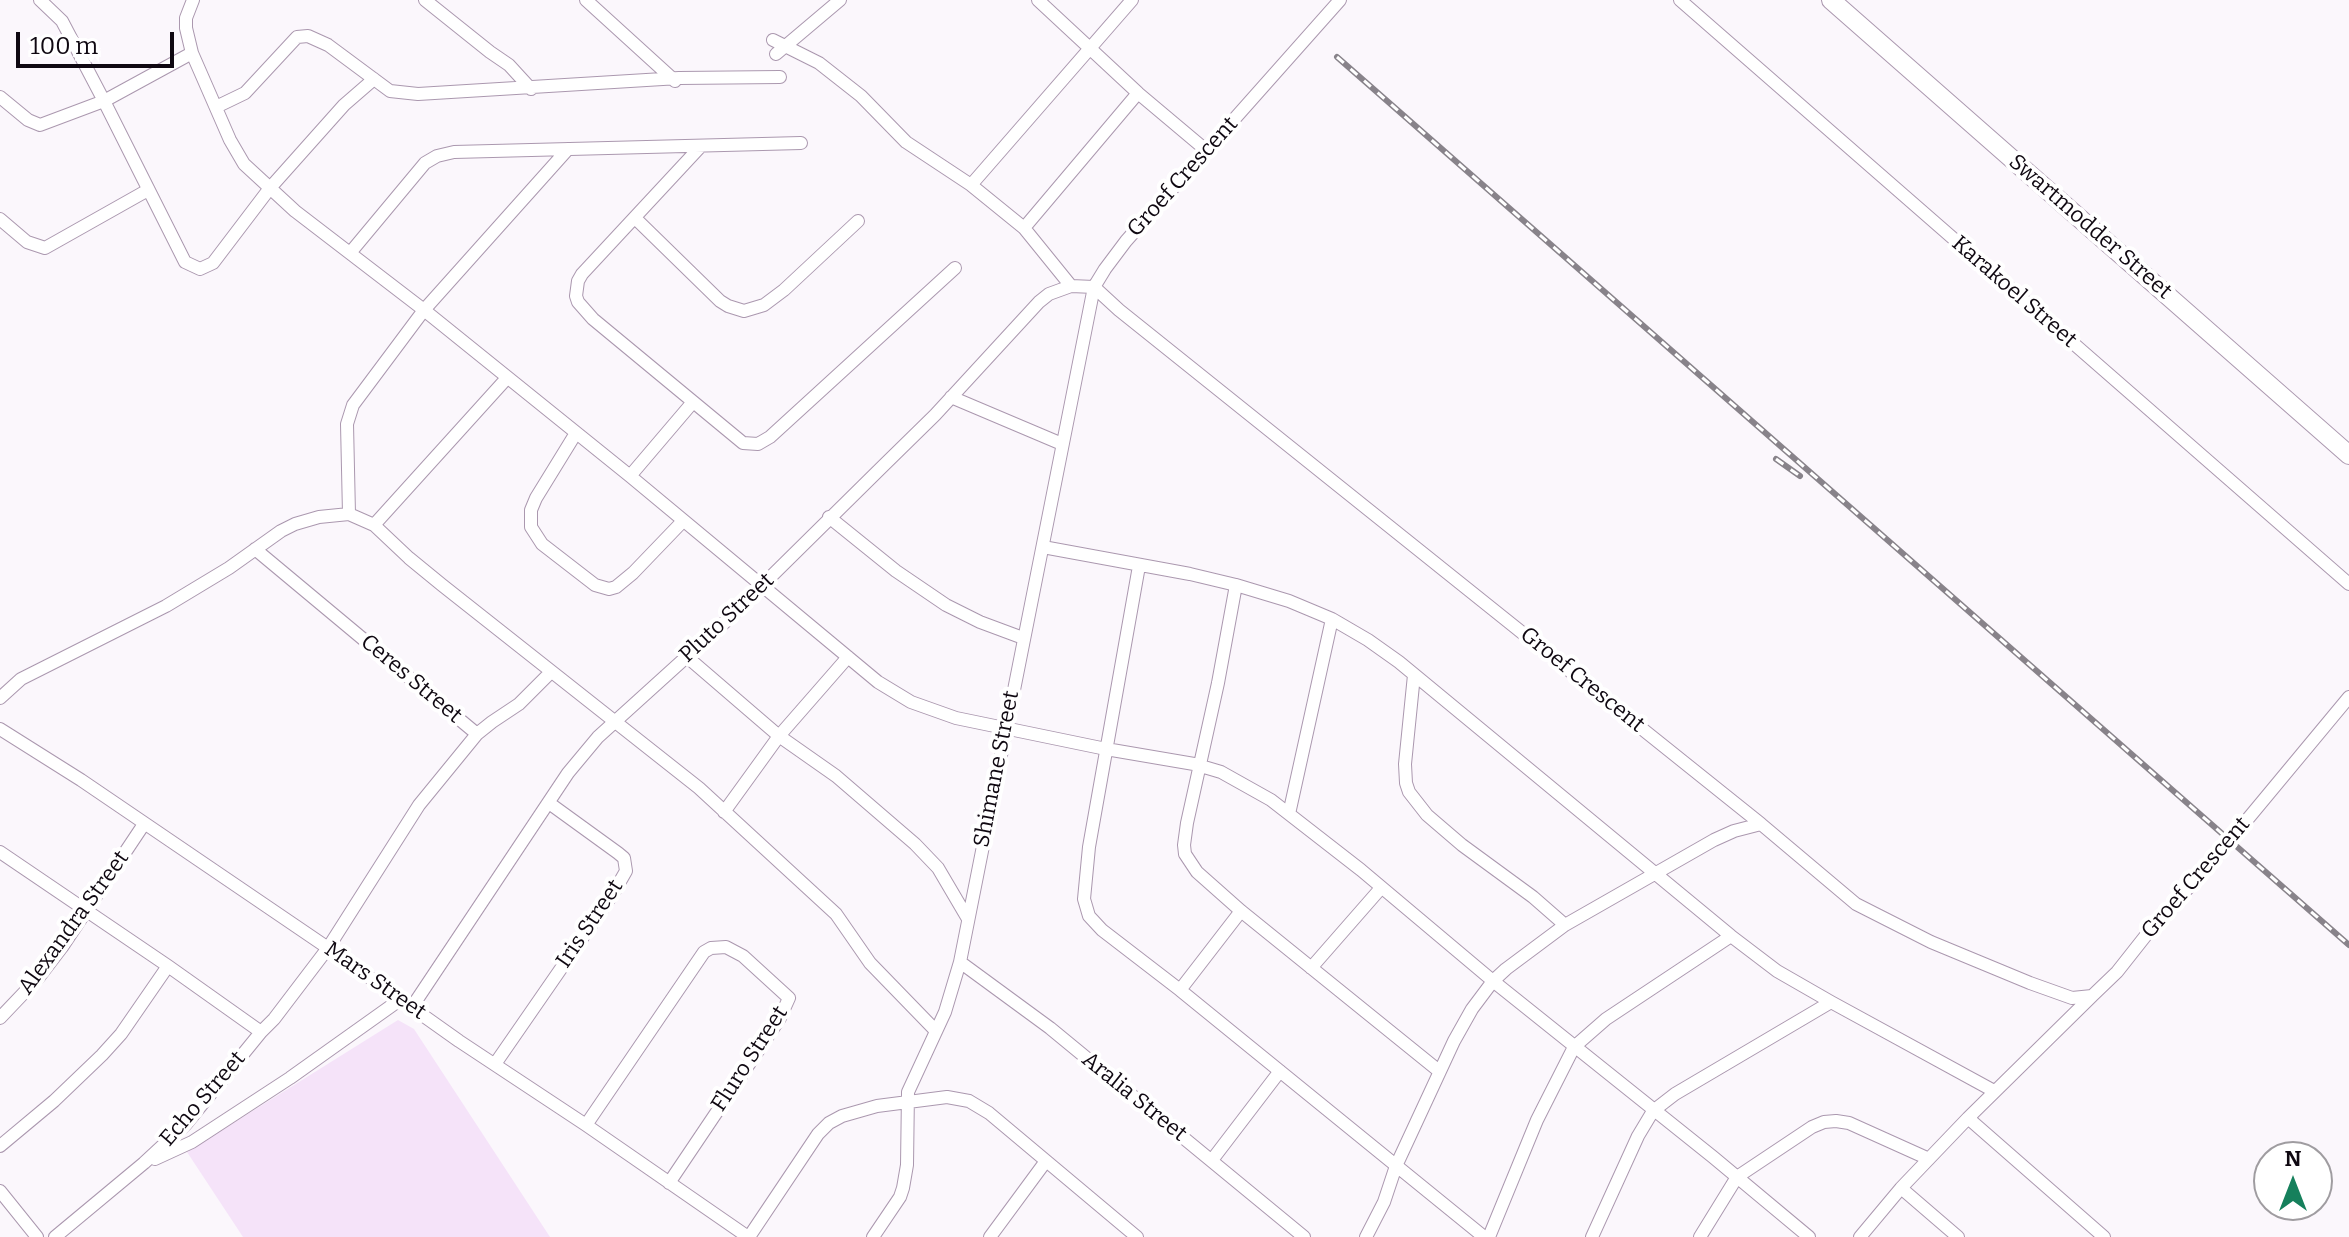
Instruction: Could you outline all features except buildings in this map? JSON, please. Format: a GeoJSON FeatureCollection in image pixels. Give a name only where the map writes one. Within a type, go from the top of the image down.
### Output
{"type":"FeatureCollection","features":[{"type":"Feature","properties":{"kind":"main road","name":"Swartmodder Street"},"geometry":{"type":"LineString","coordinates":[[1831,0],[2349,455]]}},
{"type":"Feature","properties":{"kind":"street"},"geometry":{"type":"LineString","coordinates":[[40,0],[62,21],[185,262],[200,269],[213,263],[270,188],[344,105],[374,79]]}},
{"type":"Feature","properties":{"kind":"street"},"geometry":{"type":"LineString","coordinates":[[425,0],[509,65],[531,89]]}},
{"type":"Feature","properties":{"kind":"street"},"geometry":{"type":"LineString","coordinates":[[585,0],[679,78]]}},
{"type":"Feature","properties":{"kind":"street"},"geometry":{"type":"LineString","coordinates":[[216,107],[245,93],[297,37],[308,36],[328,45],[390,91],[418,94],[531,89],[679,78],[779,73],[675,81],[585,0]]}},
{"type":"Feature","properties":{"kind":"street"},"geometry":{"type":"LineString","coordinates":[[776,54],[840,0]]}},
{"type":"Feature","properties":{"kind":"street"},"geometry":{"type":"LineString","coordinates":[[1038,0],[1088,49],[1207,151]]}},
{"type":"Feature","properties":{"kind":"street"},"geometry":{"type":"LineString","coordinates":[[971,185],[1132,0]]}},
{"type":"Feature","properties":{"kind":"street","name":"Groef Crescent"},"geometry":{"type":"LineString","coordinates":[[1340,0],[1112,258],[1094,287],[1856,904],[1897,926],[2030,983],[2072,998],[2092,996],[2117,972],[2222,850],[2349,697]]}},
{"type":"Feature","properties":{"kind":"street","name":"Karakoel Street"},"geometry":{"type":"LineString","coordinates":[[1680,0],[2349,584]]}},
{"type":"Feature","properties":{"kind":"street"},"geometry":{"type":"LineString","coordinates":[[190,2],[186,28],[192,53],[230,140],[244,164],[295,211],[630,476],[893,693],[944,714],[1201,766],[1237,780],[1289,814],[1809,1237]]}},
{"type":"Feature","properties":{"kind":"street"},"geometry":{"type":"LineString","coordinates":[[773,40],[819,63],[861,96],[906,142],[971,185],[1024,228],[1071,286],[1094,287]]}},
{"type":"Feature","properties":{"kind":"street"},"geometry":{"type":"LineString","coordinates":[[0,97],[28,120],[40,125],[104,101],[192,53]]}},
{"type":"Feature","properties":{"kind":"street"},"geometry":{"type":"LineString","coordinates":[[1024,228],[1138,93]]}},
{"type":"Feature","properties":{"kind":"street"},"geometry":{"type":"LineString","coordinates":[[350,253],[425,163],[437,156],[454,152],[801,143]]}},
{"type":"Feature","properties":{"kind":"street"},"geometry":{"type":"LineString","coordinates":[[701,146],[582,274],[576,296],[593,319],[743,443],[763,443],[955,268]]}},
{"type":"Feature","properties":{"kind":"street"},"geometry":{"type":"LineString","coordinates":[[349,514],[347,438],[353,405],[424,310],[568,149]]}},
{"type":"Feature","properties":{"kind":"street"},"geometry":{"type":"LineString","coordinates":[[0,219],[27,242],[45,248],[148,190]]}},
{"type":"Feature","properties":{"kind":"street"},"geometry":{"type":"LineString","coordinates":[[635,218],[720,301],[744,311],[764,305],[784,290],[858,221]]}},
{"type":"Feature","properties":{"kind":"street","name":"Pluto Street"},"geometry":{"type":"LineString","coordinates":[[412,1007],[585,751],[762,585],[951,397],[1039,302],[1049,294],[1071,286]]}},
{"type":"Feature","properties":{"kind":"street","name":"Shimane Street"},"geometry":{"type":"LineString","coordinates":[[873,1237],[900,1197],[906,1178],[908,1092],[949,1003],[960,962],[1094,287]]}},
{"type":"Feature","properties":{"kind":"street"},"geometry":{"type":"LineString","coordinates":[[374,525],[507,378]]}},
{"type":"Feature","properties":{"kind":"street"},"geometry":{"type":"LineString","coordinates":[[951,397],[1062,444]]}},
{"type":"Feature","properties":{"kind":"street"},"geometry":{"type":"LineString","coordinates":[[630,476],[693,402]]}},
{"type":"Feature","properties":{"kind":"street"},"geometry":{"type":"LineString","coordinates":[[576,433],[531,510],[531,527],[542,544],[595,585],[609,589],[633,573],[683,521]]}},
{"type":"Feature","properties":{"kind":"street"},"geometry":{"type":"LineString","coordinates":[[0,698],[28,675],[166,606],[295,524],[319,517],[349,514],[374,525],[409,558],[699,788],[836,914],[870,963],[936,1031]]}},
{"type":"Feature","properties":{"kind":"street"},"geometry":{"type":"LineString","coordinates":[[829,517],[896,571],[946,605],[1023,638]]}},
{"type":"Feature","properties":{"kind":"street"},"geometry":{"type":"LineString","coordinates":[[1043,547],[1236,585],[1289,601],[1332,619],[1368,640],[1414,675],[1777,971],[1994,1091]]}},
{"type":"Feature","properties":{"kind":"street","name":"Ceres Street"},"geometry":{"type":"LineString","coordinates":[[255,549],[477,734],[419,805],[328,948],[261,1032]]}},
{"type":"Feature","properties":{"kind":"street"},"geometry":{"type":"LineString","coordinates":[[1139,566],[1089,847],[1085,889],[1085,907],[1089,916],[1102,930],[1487,1237],[1537,1120],[1574,1047],[1606,1019],[1731,936]]}},
{"type":"Feature","properties":{"kind":"street"},"geometry":{"type":"LineString","coordinates":[[1236,585],[1187,823],[1185,854],[1197,872],[1241,911],[1439,1071]]}},
{"type":"Feature","properties":{"kind":"street"},"geometry":{"type":"LineString","coordinates":[[1289,814],[1332,619]]}},
{"type":"Feature","properties":{"kind":"street"},"geometry":{"type":"LineString","coordinates":[[686,656],[779,736],[836,776],[915,844],[938,868],[968,919]]}},
{"type":"Feature","properties":{"kind":"street"},"geometry":{"type":"LineString","coordinates":[[724,812],[779,736],[848,657]]}},
{"type":"Feature","properties":{"kind":"street"},"geometry":{"type":"LineString","coordinates":[[477,734],[519,704],[551,672]]}},
{"type":"Feature","properties":{"kind":"street"},"geometry":{"type":"LineString","coordinates":[[1414,675],[1405,764],[1409,792],[1427,815],[1462,845],[1533,897],[1565,925]]}},
{"type":"Feature","properties":{"kind":"street","name":"Mars Street"},"geometry":{"type":"LineString","coordinates":[[0,729],[81,780],[749,1237]]}},
{"type":"Feature","properties":{"kind":"street","name":"Iris Street"},"geometry":{"type":"LineString","coordinates":[[495,1064],[626,871],[624,858],[549,803]]}},
{"type":"Feature","properties":{"kind":"street","name":"Alexandra Street"},"geometry":{"type":"LineString","coordinates":[[0,1018],[39,977],[144,824]]}},
{"type":"Feature","properties":{"kind":"street"},"geometry":{"type":"LineString","coordinates":[[1366,1237],[1439,1071],[1472,1009],[1493,981],[1565,925],[1724,835],[1761,824]]}},
{"type":"Feature","properties":{"kind":"street","name":"Echo Street"},"geometry":{"type":"LineString","coordinates":[[0,852],[261,1032],[186,1124],[55,1237]]}},
{"type":"Feature","properties":{"kind":"street"},"geometry":{"type":"LineString","coordinates":[[1311,968],[1381,888]]}},
{"type":"Feature","properties":{"kind":"street"},"geometry":{"type":"LineString","coordinates":[[1180,990],[1241,911]]}},
{"type":"Feature","properties":{"kind":"street","name":"Fluro Street"},"geometry":{"type":"LineString","coordinates":[[586,1125],[704,952],[726,947],[743,956],[789,998],[780,1018],[669,1183]]}},
{"type":"Feature","properties":{"kind":"street","name":"Aralia Street"},"geometry":{"type":"LineString","coordinates":[[960,962],[1050,1028],[1304,1237]]}},
{"type":"Feature","properties":{"kind":"street"},"geometry":{"type":"LineString","coordinates":[[0,1146],[102,1055],[121,1034],[168,966]]}},
{"type":"Feature","properties":{"kind":"street"},"geometry":{"type":"LineString","coordinates":[[1860,1237],[1901,1188],[1968,1118],[2092,996]]}},
{"type":"Feature","properties":{"kind":"street"},"geometry":{"type":"LineString","coordinates":[[144,1163],[192,1142],[290,1078],[401,999]]}},
{"type":"Feature","properties":{"kind":"street"},"geometry":{"type":"LineString","coordinates":[[1592,1237],[1638,1136],[1653,1111],[1675,1094],[1831,1002]]}},
{"type":"Feature","properties":{"kind":"street"},"geometry":{"type":"LineString","coordinates":[[919,1068],[923,1084],[935,1097]]}},
{"type":"Feature","properties":{"kind":"street"},"geometry":{"type":"LineString","coordinates":[[1212,1160],[1280,1071]]}},
{"type":"Feature","properties":{"kind":"street"},"geometry":{"type":"LineString","coordinates":[[749,1237],[818,1134],[829,1123],[860,1110],[935,1097],[959,1098],[979,1106],[1137,1237]]}},
{"type":"Feature","properties":{"kind":"street"},"geometry":{"type":"LineString","coordinates":[[1968,1118],[2104,1237]]}},
{"type":"Feature","properties":{"kind":"street"},"geometry":{"type":"LineString","coordinates":[[1700,1237],[1737,1177],[1824,1122],[1849,1123],[1929,1159]]}},
{"type":"Feature","properties":{"kind":"street"},"geometry":{"type":"LineString","coordinates":[[990,1237],[1046,1161]]}},
{"type":"Feature","properties":{"kind":"street"},"geometry":{"type":"LineString","coordinates":[[1901,1188],[1958,1237]]}},
{"type":"Feature","properties":{"kind":"street"},"geometry":{"type":"LineString","coordinates":[[0,1191],[37,1237]]}},
{"type":"Feature","properties":{"kind":"street"},"geometry":{"type":"LineString","coordinates":[[1114,1237],[1123,1225]]}},
{"type":"Feature","properties":{"kind":"shaded area"},"geometry":{"type":"Polygon","coordinates":[[[398,1020],[414,1029],[550,1237],[243,1237],[187,1152],[398,1020]]]}},
{"type":"Feature","properties":{"kind":"railway"},"geometry":{"type":"LineString","coordinates":[[1337,57],[2349,945]]}},
{"type":"Feature","properties":{"kind":"railway"},"geometry":{"type":"LineString","coordinates":[[1776,459],[1800,476]]}}]}
